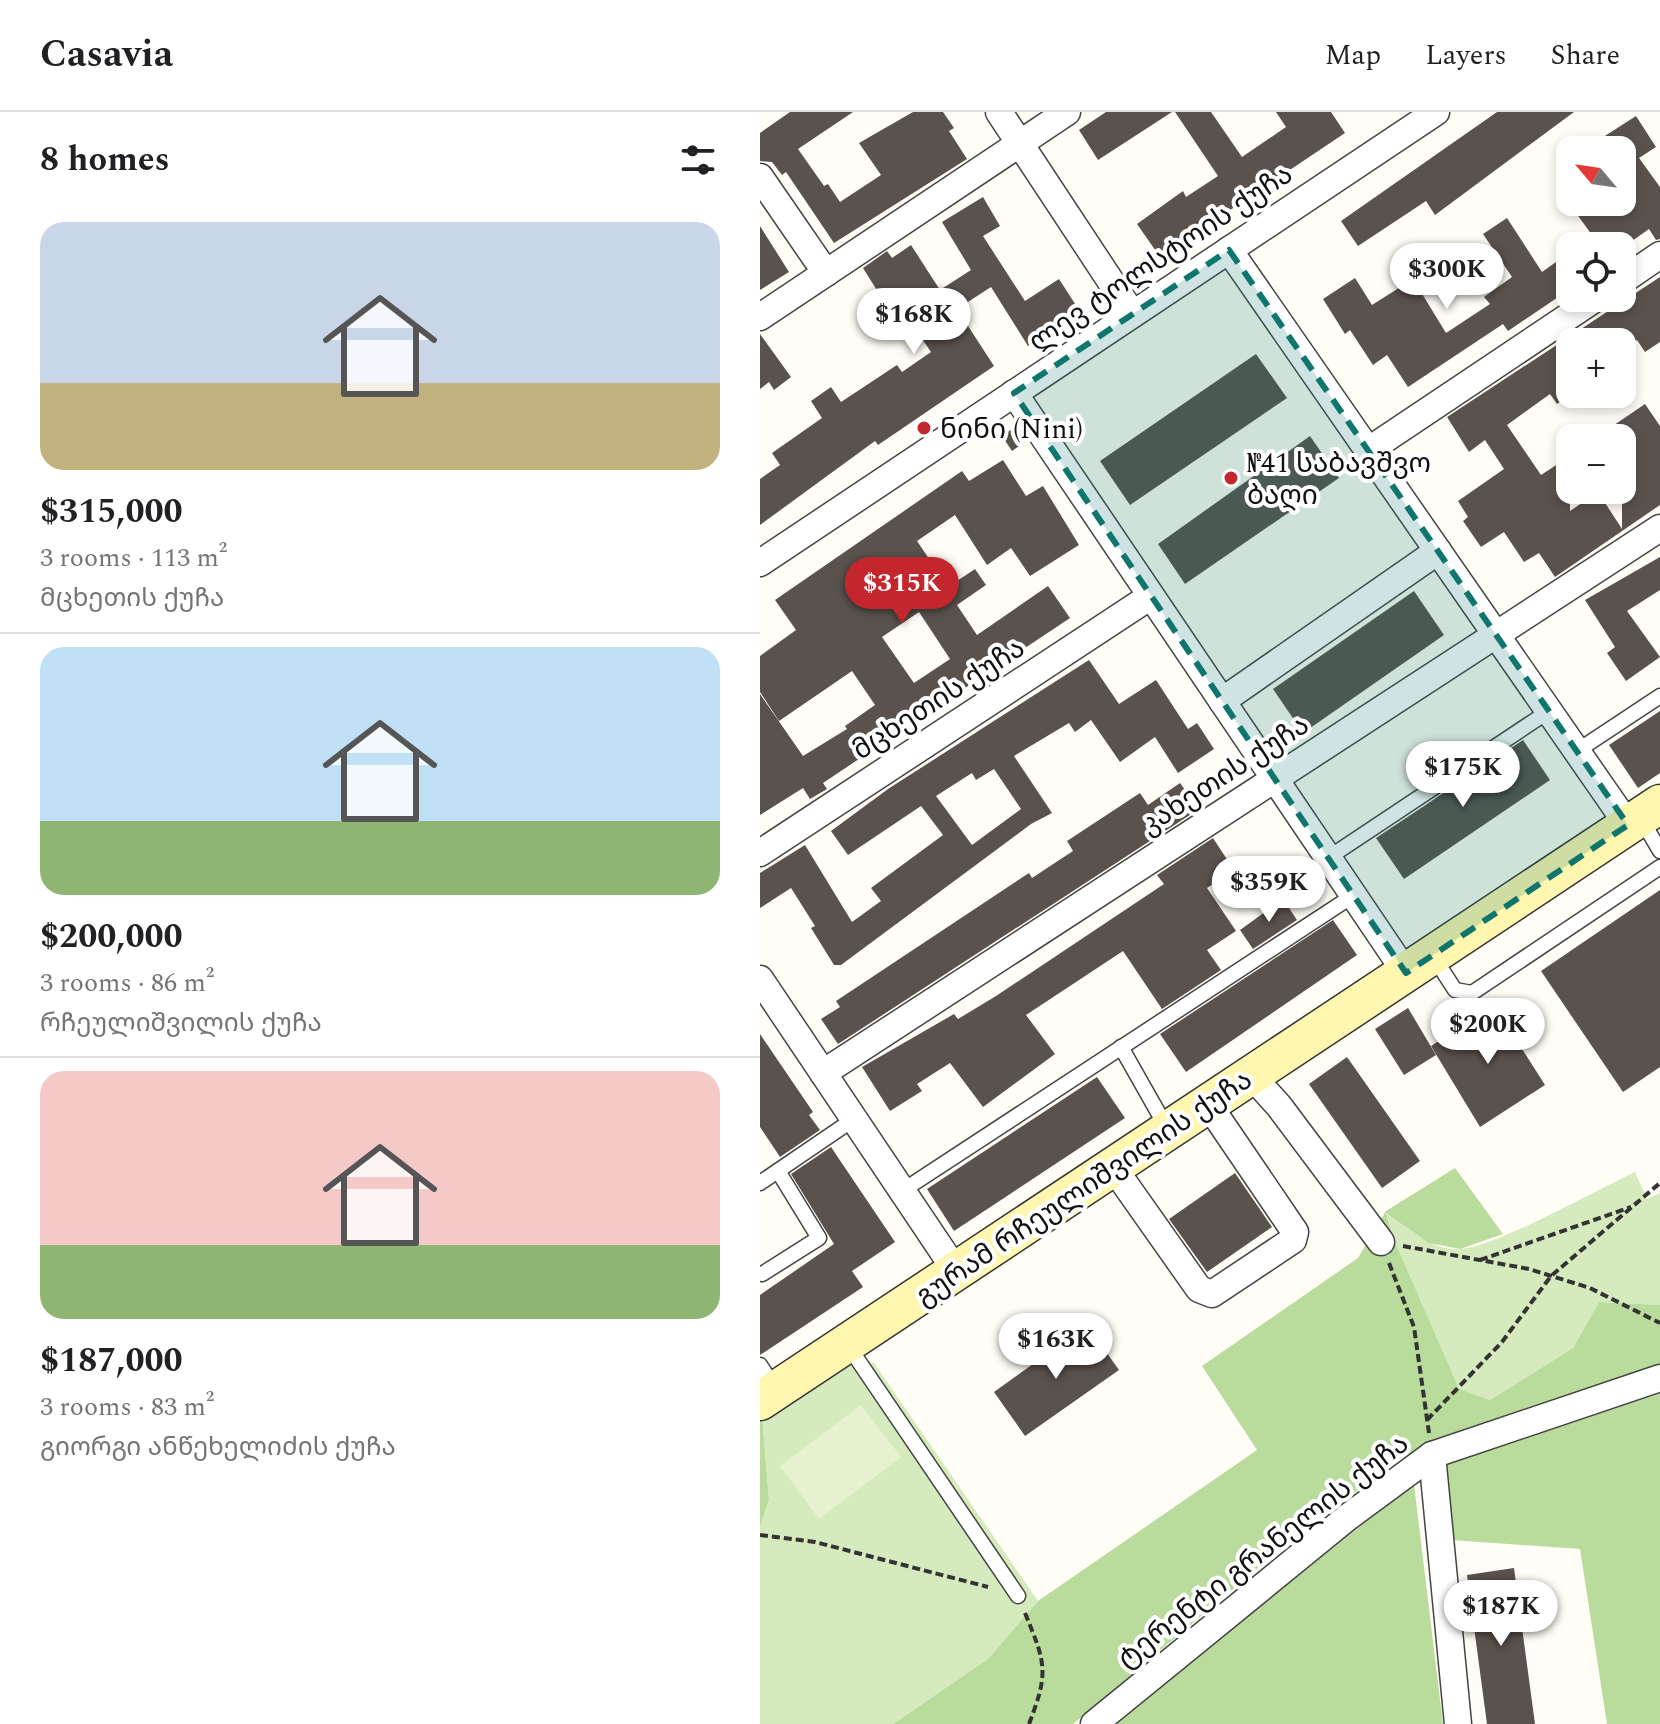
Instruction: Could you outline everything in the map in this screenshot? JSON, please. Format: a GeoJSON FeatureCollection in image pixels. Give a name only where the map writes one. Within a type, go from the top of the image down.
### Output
{"type":"FeatureCollection","features":[{"type":"Feature","properties":{"kind":"street"},"geometry":{"type":"LineString","coordinates":[[999,112],[1131,312]]}},
{"type":"Feature","properties":{"kind":"street"},"geometry":{"type":"LineString","coordinates":[[760,317],[1067,112]]}},
{"type":"Feature","properties":{"kind":"street","name":"ლევ ტოლსტოის ქუჩა"},"geometry":{"type":"LineString","coordinates":[[760,563],[1131,312],[1436,112]]}},
{"type":"Feature","properties":{"kind":"street"},"geometry":{"type":"LineString","coordinates":[[760,177],[826,273]]}},
{"type":"Feature","properties":{"kind":"street"},"geometry":{"type":"LineString","coordinates":[[1229,250],[1577,751],[1643,815]]}},
{"type":"Feature","properties":{"kind":"street"},"geometry":{"type":"LineString","coordinates":[[1636,271],[1660,255]]}},
{"type":"Feature","properties":{"kind":"street"},"geometry":{"type":"LineString","coordinates":[[1369,450],[1575,312]]}},
{"type":"Feature","properties":{"kind":"street"},"geometry":{"type":"LineString","coordinates":[[1014,393],[1354,895],[1419,964]]}},
{"type":"Feature","properties":{"kind":"street","name":"კახეთის ქუჩა"},"geometry":{"type":"LineString","coordinates":[[823,1073],[1660,528]]}},
{"type":"Feature","properties":{"kind":"street"},"geometry":{"type":"LineString","coordinates":[[1222,701],[1438,551]]}},
{"type":"Feature","properties":{"kind":"street","name":"მცხეთის ქუჩა"},"geometry":{"type":"LineString","coordinates":[[760,853],[1151,596]]}},
{"type":"Feature","properties":{"kind":"street","name":"გურამ რჩეულიშვილის ქუჩა"},"geometry":{"type":"LineString","coordinates":[[766,1385],[846,1344],[956,1271],[1118,1174],[1168,1130],[1213,1110],[1251,1075],[1643,815]]}},
{"type":"Feature","properties":{"kind":"street"},"geometry":{"type":"LineString","coordinates":[[761,982],[956,1271]]}},
{"type":"Feature","properties":{"kind":"street"},"geometry":{"type":"LineString","coordinates":[[1251,1075],[1279,1106],[1381,1242]]}},
{"type":"Feature","properties":{"kind":"street"},"geometry":{"type":"LineString","coordinates":[[1213,1110],[1292,1224],[1293,1240],[1206,1295],[1118,1174],[1213,1110]]}},
{"type":"Feature","properties":{"kind":"street","name":"ტერენტი გრანელის ქუჩა"},"geometry":{"type":"LineString","coordinates":[[1094,1724],[1348,1517],[1432,1455],[1660,1378]]}},
{"type":"Feature","properties":{"kind":"street"},"geometry":{"type":"LineString","coordinates":[[1432,1455],[1458,1724]]}},
{"type":"Feature","properties":{"kind":"lane"},"geometry":{"type":"LineString","coordinates":[[1577,751],[1660,696]]}},
{"type":"Feature","properties":{"kind":"lane"},"geometry":{"type":"LineString","coordinates":[[1328,858],[1549,711]]}},
{"type":"Feature","properties":{"kind":"lane"},"geometry":{"type":"LineString","coordinates":[[1643,815],[1660,851]]}},
{"type":"Feature","properties":{"kind":"lane"},"geometry":{"type":"LineString","coordinates":[[1419,964],[1455,990],[1472,993],[1660,867]]}},
{"type":"Feature","properties":{"kind":"lane"},"geometry":{"type":"LineString","coordinates":[[902,1191],[1354,895]]}},
{"type":"Feature","properties":{"kind":"lane"},"geometry":{"type":"LineString","coordinates":[[1121,1047],[1168,1130]]}},
{"type":"Feature","properties":{"kind":"lane"},"geometry":{"type":"LineString","coordinates":[[760,1183],[854,1119]]}},
{"type":"Feature","properties":{"kind":"lane"},"geometry":{"type":"LineString","coordinates":[[761,1273],[819,1238],[778,1171]]}},
{"type":"Feature","properties":{"kind":"lane"},"geometry":{"type":"LineString","coordinates":[[846,1344],[1018,1596]]}},
{"type":"Feature","properties":{"kind":"path"},"geometry":{"type":"LineString","coordinates":[[1427,1420],[1502,1342],[1551,1276],[1660,1183]]}},
{"type":"Feature","properties":{"kind":"path"},"geometry":{"type":"LineString","coordinates":[[1479,1260],[1633,1206]]}},
{"type":"Feature","properties":{"kind":"path"},"geometry":{"type":"LineString","coordinates":[[1381,1242],[1551,1276],[1590,1288],[1660,1323]]}},
{"type":"Feature","properties":{"kind":"path"},"geometry":{"type":"LineString","coordinates":[[1381,1242],[1414,1327],[1432,1455]]}},
{"type":"Feature","properties":{"kind":"path"},"geometry":{"type":"LineString","coordinates":[[760,1535],[815,1542],[1018,1596],[1042,1654],[1044,1684],[1029,1724]]}},
{"type":"Feature","properties":{"kind":"highlighted area"},"geometry":{"type":"Polygon","coordinates":[[[1229,250],[1628,825],[1406,973],[1014,393],[1229,250]]]}},
{"type":"Feature","properties":{"kind":"green space"},"geometry":{"type":"Polygon","coordinates":[[[1455,1168],[1503,1234],[1460,1249],[1429,1243],[1386,1213],[1395,1242],[1459,1389],[1490,1400],[1573,1348],[1599,1302],[1660,1305],[1660,1365],[1445,1437],[1401,1458],[1298,1534],[1073,1724],[893,1724],[988,1659],[1038,1601],[1257,1450],[1202,1366],[1358,1258],[1386,1211],[1455,1168]]]}},
{"type":"Feature","properties":{"kind":"green space"},"geometry":{"type":"Polygon","coordinates":[[[1635,1172],[1647,1199],[1660,1193],[1660,1305],[1599,1302],[1573,1348],[1490,1400],[1458,1389],[1395,1242],[1386,1211],[1431,1243],[1461,1249],[1523,1228],[1635,1172]]]}},
{"type":"Feature","properties":{"kind":"green space"},"geometry":{"type":"Polygon","coordinates":[[[874,1363],[1038,1601],[988,1659],[893,1724],[760,1724],[760,1526],[769,1500],[762,1415],[841,1367],[874,1363]]]}},
{"type":"Feature","properties":{"kind":"green space"},"geometry":{"type":"Polygon","coordinates":[[[1660,1392],[1660,1724],[1607,1724],[1580,1549],[1451,1540],[1444,1463],[1660,1392]]]}},
{"type":"Feature","properties":{"kind":"green space"},"geometry":{"type":"Polygon","coordinates":[[[861,1405],[901,1457],[819,1519],[780,1466],[861,1405]]]}},
{"type":"Feature","properties":{"kind":"green space"},"geometry":{"type":"Polygon","coordinates":[[[760,1416],[769,1500],[760,1526],[760,1416]]]}},
{"type":"Feature","properties":{"kind":"green space"},"geometry":{"type":"Polygon","coordinates":[[[1414,1484],[1443,1724],[1114,1724],[1384,1507],[1414,1484]]]}},
{"type":"Feature","properties":{"kind":"building"},"geometry":{"type":"Polygon","coordinates":[[[790,112],[853,112],[798,149],[824,186],[828,184],[840,202],[881,175],[859,143],[913,112],[943,112],[954,128],[949,131],[967,159],[834,243],[786,172],[782,175],[772,162],[760,161],[760,133],[790,112]]]}},
{"type":"Feature","properties":{"kind":"building"},"geometry":{"type":"Polygon","coordinates":[[[1106,112],[1172,112],[1098,160],[1079,130],[1106,112]]]}},
{"type":"Feature","properties":{"kind":"building"},"geometry":{"type":"Polygon","coordinates":[[[1175,112],[1211,112],[1242,157],[1286,127],[1276,112],[1331,112],[1345,133],[1160,257],[1137,224],[1183,191],[1186,197],[1218,176],[1175,112]]]}},
{"type":"Feature","properties":{"kind":"building"},"geometry":{"type":"Polygon","coordinates":[[[1497,112],[1574,112],[1435,215],[1426,201],[1358,246],[1341,221],[1497,112]]]}},
{"type":"Feature","properties":{"kind":"building"},"geometry":{"type":"Polygon","coordinates":[[[1636,116],[1656,147],[1639,158],[1660,187],[1660,239],[1656,240],[1649,229],[1636,238],[1636,232],[1590,232],[1578,216],[1636,216],[1636,136],[1605,136],[1636,116]]]}},
{"type":"Feature","properties":{"kind":"building"},"geometry":{"type":"Polygon","coordinates":[[[983,197],[1000,226],[983,236],[1025,301],[1059,279],[1081,313],[1028,346],[991,287],[957,309],[994,366],[878,445],[875,441],[760,525],[760,479],[780,465],[772,453],[822,418],[811,401],[831,387],[841,402],[897,365],[902,372],[931,352],[897,302],[888,308],[863,268],[887,251],[892,258],[911,245],[940,290],[971,270],[942,222],[983,197]]]}},
{"type":"Feature","properties":{"kind":"building"},"geometry":{"type":"Polygon","coordinates":[[[1507,218],[1542,272],[1556,262],[1556,298],[1508,331],[1503,324],[1408,387],[1387,355],[1373,365],[1350,330],[1345,334],[1323,299],[1355,278],[1372,305],[1413,279],[1446,333],[1490,304],[1484,297],[1512,277],[1483,234],[1507,218]]]}},
{"type":"Feature","properties":{"kind":"building"},"geometry":{"type":"Polygon","coordinates":[[[760,226],[789,272],[760,290],[760,226]]]}},
{"type":"Feature","properties":{"kind":"building"},"geometry":{"type":"Polygon","coordinates":[[[1660,277],[1660,342],[1645,352],[1636,341],[1636,328],[1582,328],[1607,312],[1636,312],[1636,293],[1660,277]]]}},
{"type":"Feature","properties":{"kind":"building"},"geometry":{"type":"Polygon","coordinates":[[[760,334],[791,377],[774,390],[769,382],[760,389],[760,334]]]}},
{"type":"Feature","properties":{"kind":"building"},"geometry":{"type":"Polygon","coordinates":[[[1556,345],[1556,403],[1550,394],[1507,425],[1541,475],[1556,465],[1556,504],[1570,504],[1570,511],[1580,504],[1606,504],[1622,529],[1622,504],[1636,504],[1636,424],[1616,424],[1645,404],[1660,426],[1660,505],[1555,577],[1539,553],[1524,562],[1504,532],[1481,547],[1463,521],[1468,517],[1458,501],[1504,469],[1485,440],[1469,452],[1447,417],[1556,345]]]}},
{"type":"Feature","properties":{"kind":"building"},"geometry":{"type":"Polygon","coordinates":[[[1256,354],[1287,398],[1130,505],[1100,461],[1256,354]]]}},
{"type":"Feature","properties":{"kind":"building"},"geometry":{"type":"Polygon","coordinates":[[[1016,426],[1026,441],[1012,451],[1002,436],[1016,426]]]}},
{"type":"Feature","properties":{"kind":"building"},"geometry":{"type":"Polygon","coordinates":[[[1310,436],[1339,478],[1185,584],[1158,544],[1310,436]]]}},
{"type":"Feature","properties":{"kind":"building"},"geometry":{"type":"Polygon","coordinates":[[[1003,460],[1026,496],[1043,486],[1079,545],[1030,576],[1011,548],[987,565],[955,515],[917,541],[948,587],[975,569],[986,585],[957,605],[977,635],[1048,586],[1070,618],[823,783],[827,789],[810,799],[803,788],[760,815],[760,694],[803,756],[847,729],[845,726],[875,705],[852,671],[779,721],[760,692],[760,656],[796,630],[775,600],[962,471],[969,481],[1003,460]],[[919,612],[882,637],[914,683],[950,659],[919,612]]]}},
{"type":"Feature","properties":{"kind":"building"},"geometry":{"type":"Polygon","coordinates":[[[1660,557],[1660,590],[1627,611],[1660,657],[1626,681],[1607,653],[1615,647],[1585,600],[1660,557]]]}},
{"type":"Feature","properties":{"kind":"building"},"geometry":{"type":"Polygon","coordinates":[[[1414,591],[1444,635],[1303,733],[1273,689],[1414,591]]]}},
{"type":"Feature","properties":{"kind":"building"},"geometry":{"type":"Polygon","coordinates":[[[1089,660],[1119,704],[1156,680],[1188,729],[1197,723],[1214,749],[1178,773],[1155,737],[1120,762],[1091,720],[1075,732],[1069,723],[1014,756],[1052,813],[1031,824],[841,965],[834,965],[811,928],[815,926],[791,888],[760,908],[760,873],[805,845],[852,922],[881,901],[871,888],[943,835],[921,806],[848,855],[831,831],[888,789],[1089,660]],[[994,769],[976,780],[972,773],[936,796],[972,845],[1021,809],[994,769]]]}},
{"type":"Feature","properties":{"kind":"building"},"geometry":{"type":"Polygon","coordinates":[[[1660,711],[1660,773],[1638,788],[1609,745],[1660,711]]]}},
{"type":"Feature","properties":{"kind":"building"},"geometry":{"type":"Polygon","coordinates":[[[1523,740],[1550,780],[1404,879],[1376,838],[1523,740]]]}},
{"type":"Feature","properties":{"kind":"building"},"geometry":{"type":"Polygon","coordinates":[[[1180,783],[1199,809],[838,1044],[821,1019],[840,1007],[836,1001],[1029,873],[1032,878],[1073,851],[1067,841],[1140,793],[1148,805],[1180,783]]]}},
{"type":"Feature","properties":{"kind":"building"},"geometry":{"type":"Polygon","coordinates":[[[1213,838],[1234,870],[1207,888],[1236,931],[1207,950],[1221,970],[1162,1009],[1123,951],[1026,1015],[1055,1054],[983,1107],[950,1063],[917,1084],[922,1091],[890,1111],[862,1067],[954,1014],[958,1019],[996,996],[1164,884],[1157,875],[1213,838]]]}},
{"type":"Feature","properties":{"kind":"building"},"geometry":{"type":"Polygon","coordinates":[[[1660,890],[1660,1067],[1623,1092],[1541,971],[1660,890]]]}},
{"type":"Feature","properties":{"kind":"building"},"geometry":{"type":"Polygon","coordinates":[[[1283,899],[1297,920],[1253,949],[1240,930],[1283,899]]]}},
{"type":"Feature","properties":{"kind":"building"},"geometry":{"type":"Polygon","coordinates":[[[1333,920],[1357,955],[1186,1072],[1160,1034],[1333,920]]]}},
{"type":"Feature","properties":{"kind":"building"},"geometry":{"type":"Polygon","coordinates":[[[1494,1005],[1545,1085],[1480,1127],[1431,1046],[1494,1005]]]}},
{"type":"Feature","properties":{"kind":"building"},"geometry":{"type":"Polygon","coordinates":[[[1408,1008],[1436,1055],[1404,1075],[1375,1029],[1408,1008]]]}},
{"type":"Feature","properties":{"kind":"building"},"geometry":{"type":"Polygon","coordinates":[[[760,1034],[813,1112],[809,1115],[820,1130],[780,1157],[760,1127],[760,1034]]]}},
{"type":"Feature","properties":{"kind":"building"},"geometry":{"type":"Polygon","coordinates":[[[1347,1057],[1420,1161],[1382,1188],[1309,1084],[1347,1057]]]}},
{"type":"Feature","properties":{"kind":"building"},"geometry":{"type":"Polygon","coordinates":[[[1097,1077],[1125,1118],[954,1231],[927,1189],[1097,1077]]]}},
{"type":"Feature","properties":{"kind":"building"},"geometry":{"type":"Polygon","coordinates":[[[831,1147],[895,1242],[852,1271],[863,1287],[760,1355],[760,1295],[834,1244],[791,1174],[831,1147]]]}},
{"type":"Feature","properties":{"kind":"building"},"geometry":{"type":"Polygon","coordinates":[[[1235,1173],[1272,1227],[1207,1272],[1169,1219],[1235,1173]]]}},
{"type":"Feature","properties":{"kind":"building"},"geometry":{"type":"Polygon","coordinates":[[[1087,1325],[1119,1370],[1025,1436],[994,1392],[1087,1325]]]}},
{"type":"Feature","properties":{"kind":"building"},"geometry":{"type":"Polygon","coordinates":[[[1514,1568],[1535,1724],[1487,1724],[1467,1575],[1514,1568]]]}},
{"type":"Feature","properties":{"kind":"place","name":"ნინი (Nini)"},"geometry":{"type":"Point","coordinates":[924,428]}},
{"type":"Feature","properties":{"kind":"place","name":"№41 საბავშვო ბაღი"},"geometry":{"type":"Point","coordinates":[1231,478]}}]}
